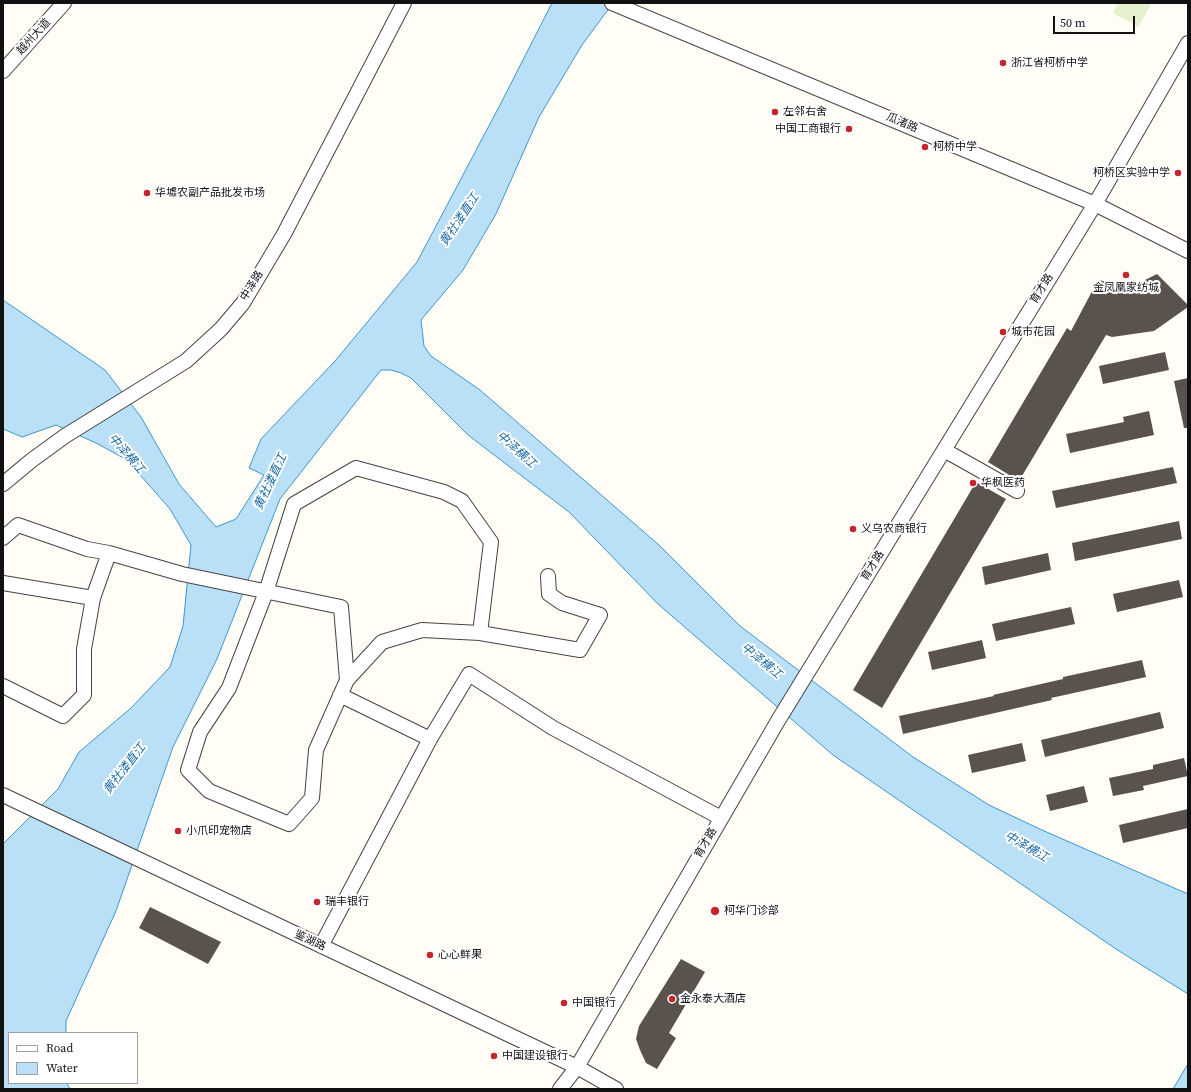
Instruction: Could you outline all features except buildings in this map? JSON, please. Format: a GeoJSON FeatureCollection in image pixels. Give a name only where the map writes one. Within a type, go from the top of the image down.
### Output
{"type":"FeatureCollection","features":[{"type":"Feature","properties":{"kind":"street","name":"越州大道"},"geometry":{"type":"LineString","coordinates":[[3,71],[64,3]]}},
{"type":"Feature","properties":{"kind":"street","name":"中泽路"},"geometry":{"type":"LineString","coordinates":[[3,484],[32,460],[65,436],[186,361],[221,329],[243,303],[284,234],[404,3]]}},
{"type":"Feature","properties":{"kind":"street","name":"瓜渚路"},"geometry":{"type":"LineString","coordinates":[[612,3],[1095,204],[1188,251]]}},
{"type":"Feature","properties":{"kind":"street","name":"育才路"},"geometry":{"type":"LineString","coordinates":[[560,1089],[577,1067],[814,660],[1095,204],[1188,43]]}},
{"type":"Feature","properties":{"kind":"street"},"geometry":{"type":"LineString","coordinates":[[944,450],[1017,491]]}},
{"type":"Feature","properties":{"kind":"street"},"geometry":{"type":"LineString","coordinates":[[480,633],[491,542],[462,501],[444,492],[356,468],[294,504],[266,592],[229,688],[200,732],[188,770],[209,791],[289,824],[312,798],[316,750],[347,680],[382,642],[422,630],[480,633],[580,650],[600,615],[562,603],[549,594],[548,576]]}},
{"type":"Feature","properties":{"kind":"street"},"geometry":{"type":"LineString","coordinates":[[3,538],[18,525],[88,549],[109,553],[182,574],[341,607],[347,680]]}},
{"type":"Feature","properties":{"kind":"street"},"geometry":{"type":"LineString","coordinates":[[3,686],[63,716],[84,695],[84,649],[93,598],[109,553]]}},
{"type":"Feature","properties":{"kind":"street"},"geometry":{"type":"LineString","coordinates":[[3,583],[93,598]]}},
{"type":"Feature","properties":{"kind":"street"},"geometry":{"type":"LineString","coordinates":[[321,946],[430,739],[469,674],[553,728],[721,818]]}},
{"type":"Feature","properties":{"kind":"street"},"geometry":{"type":"LineString","coordinates":[[340,695],[430,739]]}},
{"type":"Feature","properties":{"kind":"street","name":"鉴湖路"},"geometry":{"type":"LineString","coordinates":[[3,794],[577,1067],[616,1089]]}},
{"type":"Feature","properties":{"kind":"green space"},"geometry":{"type":"Polygon","coordinates":[[[1118,3],[1152,3],[1138,27],[1113,13],[1118,3]]]}},
{"type":"Feature","properties":{"kind":"water"},"geometry":{"type":"Polygon","coordinates":[[[552,3],[613,3],[582,45],[539,117],[496,214],[463,270],[421,320],[424,346],[431,356],[480,390],[659,545],[740,626],[913,757],[989,805],[1188,894],[1188,994],[1116,949],[833,755],[658,604],[569,512],[468,435],[411,378],[391,370],[381,370],[280,499],[217,659],[173,747],[116,911],[66,1021],[66,1032],[8,1032],[8,1084],[68,1084],[70,1089],[3,1089],[3,844],[58,789],[79,752],[131,708],[170,667],[183,626],[191,545],[170,509],[127,460],[96,443],[56,425],[22,437],[3,429],[3,300],[105,370],[141,417],[179,484],[216,527],[236,519],[264,475],[249,468],[261,439],[335,361],[417,262],[552,3]]]}},
{"type":"Feature","properties":{"kind":"water"},"geometry":{"type":"Polygon","coordinates":[[[1188,1064],[1188,1089],[1173,1089],[1188,1064]]]}},
{"type":"Feature","properties":{"kind":"place","name":"浙江省柯桥中学"},"geometry":{"type":"Point","coordinates":[1003,63]}},
{"type":"Feature","properties":{"kind":"place","name":"左邻右舍"},"geometry":{"type":"Point","coordinates":[775,112]}},
{"type":"Feature","properties":{"kind":"place","name":"中国工商银行"},"geometry":{"type":"Point","coordinates":[849,129]}},
{"type":"Feature","properties":{"kind":"place","name":"柯桥中学"},"geometry":{"type":"Point","coordinates":[925,147]}},
{"type":"Feature","properties":{"kind":"place","name":"柯桥区实验中学"},"geometry":{"type":"Point","coordinates":[1178,173]}},
{"type":"Feature","properties":{"kind":"place","name":"华墟农副产品批发市场"},"geometry":{"type":"Point","coordinates":[147,193]}},
{"type":"Feature","properties":{"kind":"place","name":"金凤凰家纺城"},"geometry":{"type":"Point","coordinates":[1126,275]}},
{"type":"Feature","properties":{"kind":"place","name":"城市花园"},"geometry":{"type":"Point","coordinates":[1003,332]}},
{"type":"Feature","properties":{"kind":"place","name":"华枫医药"},"geometry":{"type":"Point","coordinates":[973,483]}},
{"type":"Feature","properties":{"kind":"place","name":"义乌农商银行"},"geometry":{"type":"Point","coordinates":[853,529]}},
{"type":"Feature","properties":{"kind":"place","name":"小爪印宠物店"},"geometry":{"type":"Point","coordinates":[178,831]}},
{"type":"Feature","properties":{"kind":"place","name":"瑞丰银行"},"geometry":{"type":"Point","coordinates":[317,902]}},
{"type":"Feature","properties":{"kind":"place","name":"柯华门诊部"},"geometry":{"type":"Point","coordinates":[715,911]}},
{"type":"Feature","properties":{"kind":"place","name":"心心鲜果"},"geometry":{"type":"Point","coordinates":[430,955]}},
{"type":"Feature","properties":{"kind":"place","name":"金永泰大酒店"},"geometry":{"type":"Point","coordinates":[672,999]}},
{"type":"Feature","properties":{"kind":"place","name":"中国银行"},"geometry":{"type":"Point","coordinates":[564,1003]}},
{"type":"Feature","properties":{"kind":"place","name":"中国建设银行"},"geometry":{"type":"Point","coordinates":[494,1056]}},
{"type":"Feature","properties":{"kind":"water label","name":"黄社溇直江"},"geometry":{"type":"Point","coordinates":[460,220]}},
{"type":"Feature","properties":{"kind":"water label","name":"中泽横江"},"geometry":{"type":"Point","coordinates":[516,450]}},
{"type":"Feature","properties":{"kind":"water label","name":"中泽横江"},"geometry":{"type":"Point","coordinates":[126,454]}},
{"type":"Feature","properties":{"kind":"water label","name":"黄社溇直江"},"geometry":{"type":"Point","coordinates":[271,482]}},
{"type":"Feature","properties":{"kind":"water label","name":"中泽横江"},"geometry":{"type":"Point","coordinates":[761,661]}},
{"type":"Feature","properties":{"kind":"water label","name":"黄社溇直江"},"geometry":{"type":"Point","coordinates":[125,769]}},
{"type":"Feature","properties":{"kind":"water label","name":"中泽横江"},"geometry":{"type":"Point","coordinates":[1026,847]}}]}
